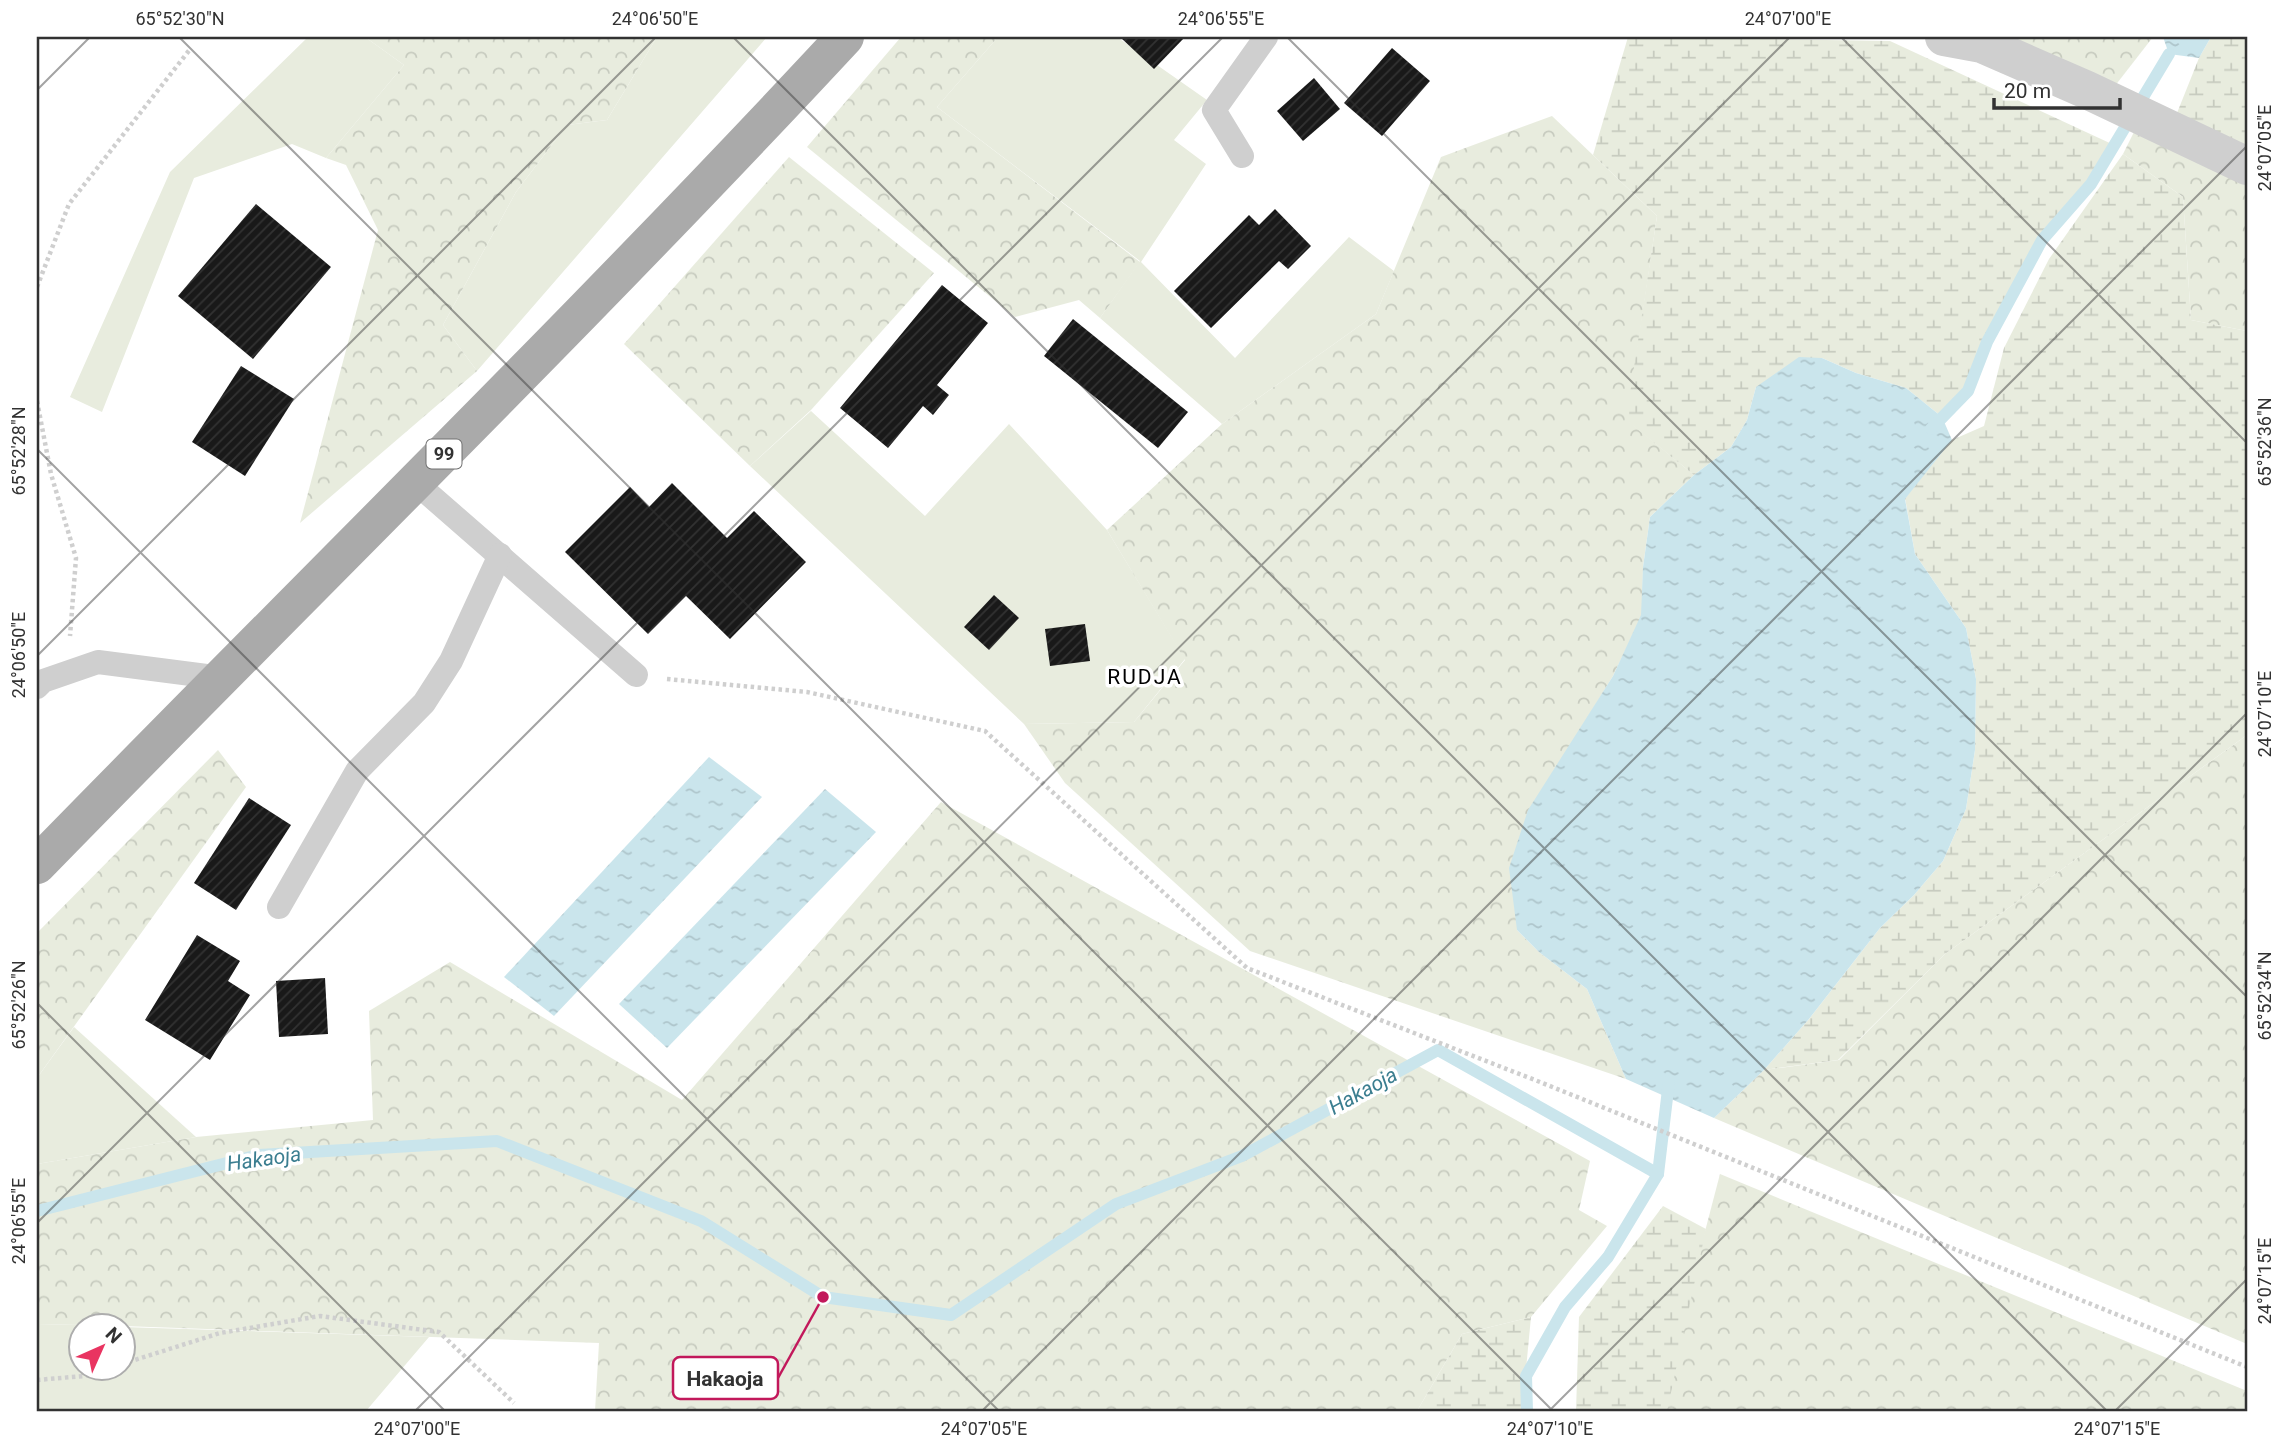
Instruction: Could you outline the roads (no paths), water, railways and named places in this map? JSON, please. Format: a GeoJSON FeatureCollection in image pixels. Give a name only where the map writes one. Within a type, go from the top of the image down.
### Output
{"type":"FeatureCollection","features":[{"type":"Feature","properties":{"kind":"main road","name":"99"},"geometry":{"type":"LineString","coordinates":[[37,865],[716,176],[845,37]]}},
{"type":"Feature","properties":{"kind":"street"},"geometry":{"type":"LineString","coordinates":[[1944,37],[1982,44],[2087,90],[2247,166]]}},
{"type":"Feature","properties":{"kind":"lane"},"geometry":{"type":"LineString","coordinates":[[1242,156],[1214,110],[1266,37]]}},
{"type":"Feature","properties":{"kind":"lane"},"geometry":{"type":"LineString","coordinates":[[416,483],[636,676]]}},
{"type":"Feature","properties":{"kind":"lane"},"geometry":{"type":"LineString","coordinates":[[279,907],[357,771],[424,703],[451,661],[500,555]]}},
{"type":"Feature","properties":{"kind":"lane"},"geometry":{"type":"LineString","coordinates":[[37,687],[43,681],[98,662],[222,678]]}},
{"type":"Feature","properties":{"kind":"water"},"geometry":{"type":"Polygon","coordinates":[[[2163,37],[2211,37],[2199,58],[2169,54],[2163,37]]]}},
{"type":"Feature","properties":{"kind":"water"},"geometry":{"type":"Polygon","coordinates":[[[1799,357],[1822,358],[1856,373],[1906,388],[1942,417],[1952,440],[1905,499],[1915,554],[1966,628],[1976,679],[1975,750],[1966,809],[1943,861],[1914,895],[1880,928],[1809,1019],[1764,1070],[1714,1118],[1626,1079],[1587,989],[1539,952],[1517,930],[1509,868],[1528,810],[1613,676],[1641,615],[1643,567],[1650,517],[1694,475],[1731,447],[1747,420],[1756,387],[1799,357]]]}},
{"type":"Feature","properties":{"kind":"water"},"geometry":{"type":"Polygon","coordinates":[[[709,757],[762,797],[554,1016],[504,977],[709,757]]]}},
{"type":"Feature","properties":{"kind":"water"},"geometry":{"type":"Polygon","coordinates":[[[825,789],[876,832],[667,1048],[619,1004],[825,789]]]}},
{"type":"Feature","properties":{"kind":"waterway"},"geometry":{"type":"LineString","coordinates":[[1931,429],[1968,391],[1987,342],[2042,240],[2091,184],[2169,54]]}},
{"type":"Feature","properties":{"kind":"waterway","name":"Hakaoja"},"geometry":{"type":"LineString","coordinates":[[37,1211],[259,1155],[497,1141],[701,1221],[823,1297],[951,1315],[1116,1204],[1242,1156],[1438,1050],[1658,1174]]}},
{"type":"Feature","properties":{"kind":"waterway"},"geometry":{"type":"LineString","coordinates":[[1527,1411],[1526,1376],[1565,1307],[1608,1257],[1658,1174],[1669,1081]]}},
{"type":"Feature","properties":{"kind":"place","name":"Hakaoja"},"geometry":{"type":"Point","coordinates":[823,1297]}},
{"type":"Feature","properties":{"kind":"district","name":"RUDJA"},"geometry":{"type":"Point","coordinates":[1145,677]}}]}
